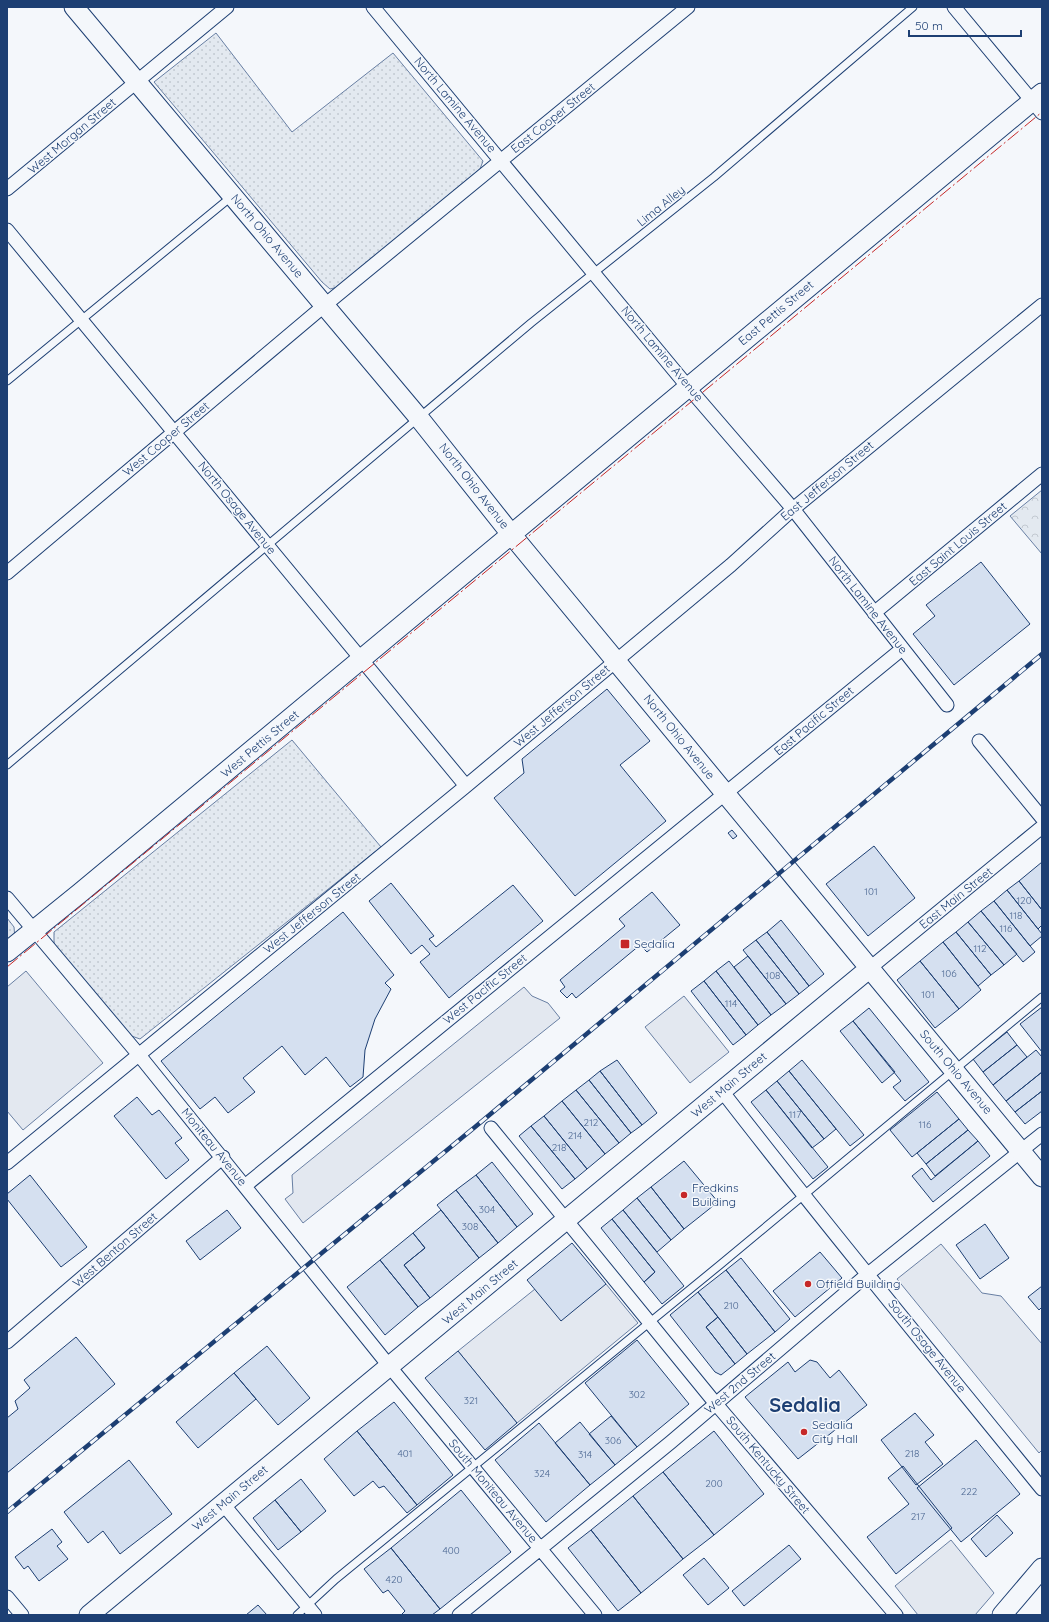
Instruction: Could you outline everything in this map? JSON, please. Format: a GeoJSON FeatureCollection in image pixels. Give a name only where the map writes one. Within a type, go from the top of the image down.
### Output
{"type":"FeatureCollection","features":[{"type":"Feature","properties":{"kind":"main road","name":"North Ohio Avenue"},"geometry":{"type":"LineString","coordinates":[[74,7],[419,418],[511,534],[870,968]]}},
{"type":"Feature","properties":{"kind":"main road","name":"East Pettis Street"},"geometry":{"type":"LineString","coordinates":[[511,534],[688,387],[1039,102]]}},
{"type":"Feature","properties":{"kind":"main road","name":"West Pettis Street"},"geometry":{"type":"LineString","coordinates":[[7,952],[362,660],[511,534]]}},
{"type":"Feature","properties":{"kind":"main road","name":"South Ohio Avenue"},"geometry":{"type":"LineString","coordinates":[[870,968],[1042,1177]]}},
{"type":"Feature","properties":{"kind":"main road","name":"West Main Street"},"geometry":{"type":"LineString","coordinates":[[89,1615],[870,968]]}},
{"type":"Feature","properties":{"kind":"main road"},"geometry":{"type":"LineString","coordinates":[[1002,1615],[1042,1568]]}},
{"type":"Feature","properties":{"kind":"street","name":"West Morgan Street"},"geometry":{"type":"LineString","coordinates":[[7,189],[227,7]]}},
{"type":"Feature","properties":{"kind":"street","name":"North Lamine Avenue"},"geometry":{"type":"LineString","coordinates":[[373,7],[688,387],[793,509],[947,705]]}},
{"type":"Feature","properties":{"kind":"street","name":"East Cooper Street"},"geometry":{"type":"LineString","coordinates":[[325,305],[688,7]]}},
{"type":"Feature","properties":{"kind":"street"},"geometry":{"type":"LineString","coordinates":[[954,7],[1039,102]]}},
{"type":"Feature","properties":{"kind":"street","name":"North Osage Avenue"},"geometry":{"type":"LineString","coordinates":[[7,230],[466,786]]}},
{"type":"Feature","properties":{"kind":"street","name":"West Cooper Street"},"geometry":{"type":"LineString","coordinates":[[7,573],[325,305]]}},
{"type":"Feature","properties":{"kind":"street","name":"East Jefferson Street"},"geometry":{"type":"LineString","coordinates":[[616,661],[731,565],[793,509],[1042,305]]}},
{"type":"Feature","properties":{"kind":"street","name":"East Saint Louis Street"},"geometry":{"type":"LineString","coordinates":[[874,613],[1042,474]]}},
{"type":"Feature","properties":{"kind":"street","name":"East Pacific Street"},"geometry":{"type":"LineString","coordinates":[[726,794],[902,649]]}},
{"type":"Feature","properties":{"kind":"street","name":"West Jefferson Street"},"geometry":{"type":"LineString","coordinates":[[7,1163],[616,661]]}},
{"type":"Feature","properties":{"kind":"street"},"geometry":{"type":"LineString","coordinates":[[978,741],[1042,818]]}},
{"type":"Feature","properties":{"kind":"street","name":"West Pacific Street"},"geometry":{"type":"LineString","coordinates":[[246,1185],[726,794]]}},
{"type":"Feature","properties":{"kind":"street","name":"East Main Street"},"geometry":{"type":"LineString","coordinates":[[870,968],[1042,827]]}},
{"type":"Feature","properties":{"kind":"street","name":"Moniteau Avenue"},"geometry":{"type":"LineString","coordinates":[[7,898],[246,1185],[390,1366]]}},
{"type":"Feature","properties":{"kind":"street","name":"South Osage Avenue"},"geometry":{"type":"LineString","coordinates":[[722,1091],[803,1196],[1042,1489]]}},
{"type":"Feature","properties":{"kind":"street","name":"South Kentucky Street"},"geometry":{"type":"LineString","coordinates":[[490,1128],[716,1404],[896,1615]]}},
{"type":"Feature","properties":{"kind":"street","name":"West 2nd Street"},"geometry":{"type":"LineString","coordinates":[[459,1615],[716,1404],[868,1274],[1042,1134]]}},
{"type":"Feature","properties":{"kind":"street","name":"West Benton Street"},"geometry":{"type":"LineString","coordinates":[[7,1342],[223,1157]]}},
{"type":"Feature","properties":{"kind":"street","name":"South Moniteau Avenue"},"geometry":{"type":"LineString","coordinates":[[390,1366],[595,1615]]}},
{"type":"Feature","properties":{"kind":"street"},"geometry":{"type":"LineString","coordinates":[[223,1504],[311,1610]]}},
{"type":"Feature","properties":{"kind":"street"},"geometry":{"type":"LineString","coordinates":[[7,1597],[22,1615]]}},
{"type":"Feature","properties":{"kind":"lane","name":"Lima Alley"},"geometry":{"type":"LineString","coordinates":[[7,764],[531,323],[714,178],[914,7]]}},
{"type":"Feature","properties":{"kind":"lane"},"geometry":{"type":"LineString","coordinates":[[7,381],[233,196]]}},
{"type":"Feature","properties":{"kind":"lane"},"geometry":{"type":"LineString","coordinates":[[297,1615],[311,1610],[336,1579],[803,1196],[1042,997]]}},
{"type":"Feature","properties":{"kind":"green space"},"geometry":{"type":"Polygon","coordinates":[[[216,33],[292,132],[393,53],[483,161],[480,169],[338,287],[330,289],[322,282],[154,82],[216,33]]]}},
{"type":"Feature","properties":{"kind":"green space"},"geometry":{"type":"Polygon","coordinates":[[[1042,490],[1042,554],[1010,516],[1042,490]]]}},
{"type":"Feature","properties":{"kind":"green space"},"geometry":{"type":"Polygon","coordinates":[[[292,740],[381,847],[140,1039],[126,1034],[54,945],[54,932],[292,740]]]}},
{"type":"Feature","properties":{"kind":"green space"},"geometry":{"type":"Polygon","coordinates":[[[7,918],[14,927],[15,939],[7,945],[7,918]]]}},
{"type":"Feature","properties":{"kind":"shaded area"},"geometry":{"type":"Polygon","coordinates":[[[26,971],[103,1063],[23,1130],[7,1111],[7,987],[26,971]]]}},
{"type":"Feature","properties":{"kind":"shaded area"},"geometry":{"type":"Polygon","coordinates":[[[524,987],[532,996],[548,1003],[560,1018],[303,1223],[285,1199],[293,1193],[292,1175],[524,987]]]}},
{"type":"Feature","properties":{"kind":"shaded area"},"geometry":{"type":"Polygon","coordinates":[[[684,996],[729,1052],[690,1083],[645,1027],[684,996]]]}},
{"type":"Feature","properties":{"kind":"shaded area"},"geometry":{"type":"Polygon","coordinates":[[[941,1244],[982,1293],[1001,1296],[1042,1344],[1042,1450],[1039,1453],[897,1279],[941,1244]]]}},
{"type":"Feature","properties":{"kind":"shaded area"},"geometry":{"type":"Polygon","coordinates":[[[606,1284],[638,1323],[517,1423],[458,1351],[535,1289],[606,1284]]]}},
{"type":"Feature","properties":{"kind":"shaded area"},"geometry":{"type":"Polygon","coordinates":[[[951,1540],[994,1593],[975,1615],[918,1615],[895,1586],[951,1540]]]}},
{"type":"Feature","properties":{"kind":"building"},"geometry":{"type":"Polygon","coordinates":[[[981,562],[1030,624],[954,685],[913,634],[935,616],[926,605],[981,562]]]}},
{"type":"Feature","properties":{"kind":"building"},"geometry":{"type":"Polygon","coordinates":[[[607,689],[650,741],[620,765],[666,821],[575,896],[494,798],[524,773],[522,759],[607,689]]]}},
{"type":"Feature","properties":{"kind":"building"},"geometry":{"type":"Polygon","coordinates":[[[732,830],[737,836],[733,839],[728,833],[732,830]]]}},
{"type":"Feature","properties":{"kind":"building"},"geometry":{"type":"Polygon","coordinates":[[[874,846],[915,898],[868,936],[826,884],[874,846]]]}},
{"type":"Feature","properties":{"kind":"building"},"geometry":{"type":"Polygon","coordinates":[[[1042,862],[1042,910],[1019,881],[1042,862]]]}},
{"type":"Feature","properties":{"kind":"building"},"geometry":{"type":"Polygon","coordinates":[[[1019,881],[1042,910],[1042,925],[1038,929],[1007,890],[1019,881]]]}},
{"type":"Feature","properties":{"kind":"building"},"geometry":{"type":"Polygon","coordinates":[[[391,883],[434,936],[429,939],[436,947],[513,885],[543,921],[449,998],[420,962],[430,954],[422,945],[411,954],[369,901],[391,883]]]}},
{"type":"Feature","properties":{"kind":"building"},"geometry":{"type":"Polygon","coordinates":[[[1007,890],[1042,934],[1042,936],[1030,946],[994,901],[1007,890]]]}},
{"type":"Feature","properties":{"kind":"building"},"geometry":{"type":"Polygon","coordinates":[[[652,892],[680,925],[647,952],[640,945],[576,998],[572,993],[567,998],[560,991],[565,987],[560,980],[625,926],[619,919],[652,892]]]}},
{"type":"Feature","properties":{"kind":"building"},"geometry":{"type":"Polygon","coordinates":[[[994,901],[1035,952],[1023,962],[981,911],[994,901]]]}},
{"type":"Feature","properties":{"kind":"building"},"geometry":{"type":"Polygon","coordinates":[[[981,911],[1017,954],[1004,965],[968,922],[981,911]]]}},
{"type":"Feature","properties":{"kind":"building"},"geometry":{"type":"Polygon","coordinates":[[[343,912],[394,975],[385,983],[391,989],[375,1019],[365,1050],[363,1077],[350,1087],[326,1057],[305,1075],[282,1046],[243,1078],[255,1092],[228,1113],[215,1097],[200,1109],[161,1061],[343,912]]]}},
{"type":"Feature","properties":{"kind":"building"},"geometry":{"type":"Polygon","coordinates":[[[781,920],[824,974],[809,986],[767,932],[781,920]]]}},
{"type":"Feature","properties":{"kind":"building"},"geometry":{"type":"Polygon","coordinates":[[[968,922],[1004,965],[991,975],[956,932],[968,922]]]}},
{"type":"Feature","properties":{"kind":"building"},"geometry":{"type":"Polygon","coordinates":[[[767,932],[809,986],[799,994],[756,940],[767,932]]]}},
{"type":"Feature","properties":{"kind":"building"},"geometry":{"type":"Polygon","coordinates":[[[956,932],[991,975],[978,986],[943,942],[956,932]]]}},
{"type":"Feature","properties":{"kind":"building"},"geometry":{"type":"Polygon","coordinates":[[[756,940],[799,994],[786,1004],[743,950],[756,940]]]}},
{"type":"Feature","properties":{"kind":"building"},"geometry":{"type":"Polygon","coordinates":[[[943,942],[981,990],[959,1009],[920,961],[943,942]]]}},
{"type":"Feature","properties":{"kind":"building"},"geometry":{"type":"Polygon","coordinates":[[[748,956],[786,1004],[771,1015],[734,967],[748,956]]]}},
{"type":"Feature","properties":{"kind":"building"},"geometry":{"type":"Polygon","coordinates":[[[729,961],[771,1015],[758,1025],[716,971],[729,961]]]}},
{"type":"Feature","properties":{"kind":"building"},"geometry":{"type":"Polygon","coordinates":[[[920,961],[959,1009],[935,1028],[897,980],[920,961]]]}},
{"type":"Feature","properties":{"kind":"building"},"geometry":{"type":"Polygon","coordinates":[[[716,971],[758,1025],[746,1035],[704,981],[716,971]]]}},
{"type":"Feature","properties":{"kind":"building"},"geometry":{"type":"Polygon","coordinates":[[[704,981],[746,1035],[733,1045],[691,991],[704,981]]]}},
{"type":"Feature","properties":{"kind":"building"},"geometry":{"type":"Polygon","coordinates":[[[1042,1007],[1042,1052],[1020,1024],[1042,1007]]]}},
{"type":"Feature","properties":{"kind":"building"},"geometry":{"type":"Polygon","coordinates":[[[869,1008],[929,1082],[905,1101],[893,1087],[901,1081],[853,1021],[869,1008]]]}},
{"type":"Feature","properties":{"kind":"building"},"geometry":{"type":"Polygon","coordinates":[[[853,1021],[895,1072],[882,1083],[840,1031],[853,1021]]]}},
{"type":"Feature","properties":{"kind":"building"},"geometry":{"type":"Polygon","coordinates":[[[1007,1032],[1017,1045],[983,1072],[973,1059],[1007,1032]]]}},
{"type":"Feature","properties":{"kind":"building"},"geometry":{"type":"Polygon","coordinates":[[[1017,1045],[1027,1057],[993,1085],[983,1072],[1017,1045]]]}},
{"type":"Feature","properties":{"kind":"building"},"geometry":{"type":"Polygon","coordinates":[[[1036,1050],[1042,1057],[1042,1072],[1006,1101],[993,1085],[1036,1050]]]}},
{"type":"Feature","properties":{"kind":"building"},"geometry":{"type":"Polygon","coordinates":[[[617,1060],[657,1113],[642,1125],[600,1071],[617,1060]]]}},
{"type":"Feature","properties":{"kind":"building"},"geometry":{"type":"Polygon","coordinates":[[[802,1060],[864,1135],[850,1146],[789,1071],[802,1060]]]}},
{"type":"Feature","properties":{"kind":"building"},"geometry":{"type":"Polygon","coordinates":[[[600,1071],[642,1125],[631,1133],[589,1080],[600,1071]]]}},
{"type":"Feature","properties":{"kind":"building"},"geometry":{"type":"Polygon","coordinates":[[[789,1071],[836,1129],[824,1139],[777,1081],[789,1071]]]}},
{"type":"Feature","properties":{"kind":"building"},"geometry":{"type":"Polygon","coordinates":[[[1042,1072],[1042,1091],[1015,1112],[1006,1101],[1042,1072]]]}},
{"type":"Feature","properties":{"kind":"building"},"geometry":{"type":"Polygon","coordinates":[[[589,1080],[631,1133],[619,1143],[576,1090],[589,1080]]]}},
{"type":"Feature","properties":{"kind":"building"},"geometry":{"type":"Polygon","coordinates":[[[777,1081],[824,1139],[812,1148],[766,1090],[777,1081]]]}},
{"type":"Feature","properties":{"kind":"building"},"geometry":{"type":"Polygon","coordinates":[[[576,1090],[619,1143],[605,1154],[562,1101],[576,1090]]]}},
{"type":"Feature","properties":{"kind":"building"},"geometry":{"type":"Polygon","coordinates":[[[766,1090],[828,1167],[813,1179],[751,1102],[766,1090]]]}},
{"type":"Feature","properties":{"kind":"building"},"geometry":{"type":"Polygon","coordinates":[[[1042,1091],[1042,1111],[1025,1124],[1015,1112],[1042,1091]]]}},
{"type":"Feature","properties":{"kind":"building"},"geometry":{"type":"Polygon","coordinates":[[[937,1092],[959,1119],[912,1157],[890,1130],[937,1092]]]}},
{"type":"Feature","properties":{"kind":"building"},"geometry":{"type":"Polygon","coordinates":[[[137,1097],[152,1115],[159,1110],[182,1138],[175,1143],[189,1160],[166,1179],[114,1116],[137,1097]]]}},
{"type":"Feature","properties":{"kind":"building"},"geometry":{"type":"Polygon","coordinates":[[[562,1101],[605,1154],[587,1169],[544,1116],[562,1101]]]}},
{"type":"Feature","properties":{"kind":"building"},"geometry":{"type":"Polygon","coordinates":[[[544,1116],[587,1169],[575,1179],[531,1126],[544,1116]]]}},
{"type":"Feature","properties":{"kind":"building"},"geometry":{"type":"Polygon","coordinates":[[[959,1119],[968,1130],[926,1164],[917,1153],[959,1119]]]}},
{"type":"Feature","properties":{"kind":"building"},"geometry":{"type":"Polygon","coordinates":[[[531,1126],[575,1179],[562,1189],[519,1136],[531,1126]]]}},
{"type":"Feature","properties":{"kind":"building"},"geometry":{"type":"Polygon","coordinates":[[[968,1130],[978,1141],[935,1176],[926,1164],[968,1130]]]}},
{"type":"Feature","properties":{"kind":"building"},"geometry":{"type":"Polygon","coordinates":[[[978,1141],[990,1156],[933,1202],[912,1176],[922,1168],[931,1180],[978,1141]]]}},
{"type":"Feature","properties":{"kind":"building","name":"Fredkins Building"},"geometry":{"type":"Polygon","coordinates":[[[684,1161],[718,1202],[684,1229],[651,1187],[684,1161]]]}},
{"type":"Feature","properties":{"kind":"building"},"geometry":{"type":"Polygon","coordinates":[[[492,1162],[533,1214],[517,1227],[476,1175],[492,1162]]]}},
{"type":"Feature","properties":{"kind":"building"},"geometry":{"type":"Polygon","coordinates":[[[30,1175],[87,1247],[61,1267],[7,1199],[7,1194],[30,1175]]]}},
{"type":"Feature","properties":{"kind":"building"},"geometry":{"type":"Polygon","coordinates":[[[476,1175],[517,1227],[498,1243],[456,1190],[476,1175]]]}},
{"type":"Feature","properties":{"kind":"building"},"geometry":{"type":"Polygon","coordinates":[[[651,1187],[684,1229],[671,1240],[637,1198],[651,1187]]]}},
{"type":"Feature","properties":{"kind":"building"},"geometry":{"type":"Polygon","coordinates":[[[456,1190],[498,1243],[479,1258],[437,1205],[456,1190]]]}},
{"type":"Feature","properties":{"kind":"building"},"geometry":{"type":"Polygon","coordinates":[[[637,1198],[671,1240],[657,1252],[623,1210],[637,1198]]]}},
{"type":"Feature","properties":{"kind":"building"},"geometry":{"type":"Polygon","coordinates":[[[227,1210],[241,1228],[200,1260],[186,1241],[227,1210]]]}},
{"type":"Feature","properties":{"kind":"building"},"geometry":{"type":"Polygon","coordinates":[[[441,1210],[479,1258],[430,1298],[404,1265],[425,1248],[413,1233],[441,1210]]]}},
{"type":"Feature","properties":{"kind":"building"},"geometry":{"type":"Polygon","coordinates":[[[623,1210],[684,1286],[662,1304],[644,1282],[655,1272],[612,1219],[623,1210]]]}},
{"type":"Feature","properties":{"kind":"building"},"geometry":{"type":"Polygon","coordinates":[[[612,1219],[655,1272],[644,1282],[601,1228],[612,1219]]]}},
{"type":"Feature","properties":{"kind":"building"},"geometry":{"type":"Polygon","coordinates":[[[985,1224],[1009,1258],[980,1279],[956,1245],[985,1224]]]}},
{"type":"Feature","properties":{"kind":"building"},"geometry":{"type":"Polygon","coordinates":[[[413,1233],[425,1248],[404,1265],[430,1298],[418,1307],[380,1260],[413,1233]]]}},
{"type":"Feature","properties":{"kind":"building"},"geometry":{"type":"Polygon","coordinates":[[[572,1243],[606,1284],[561,1321],[527,1280],[572,1243]]]}},
{"type":"Feature","properties":{"kind":"building","name":"Offield Building"},"geometry":{"type":"Polygon","coordinates":[[[820,1252],[842,1278],[795,1317],[773,1291],[820,1252]]]}},
{"type":"Feature","properties":{"kind":"building"},"geometry":{"type":"Polygon","coordinates":[[[741,1258],[790,1319],[775,1332],[726,1270],[741,1258]]]}},
{"type":"Feature","properties":{"kind":"building"},"geometry":{"type":"Polygon","coordinates":[[[380,1260],[418,1307],[385,1335],[347,1287],[380,1260]]]}},
{"type":"Feature","properties":{"kind":"building"},"geometry":{"type":"Polygon","coordinates":[[[726,1270],[775,1332],[747,1354],[698,1292],[726,1270]]]}},
{"type":"Feature","properties":{"kind":"building"},"geometry":{"type":"Polygon","coordinates":[[[1042,1286],[1042,1307],[1039,1310],[1028,1297],[1042,1286]]]}},
{"type":"Feature","properties":{"kind":"building"},"geometry":{"type":"Polygon","coordinates":[[[698,1292],[718,1317],[706,1327],[735,1364],[721,1375],[715,1372],[670,1315],[698,1292]]]}},
{"type":"Feature","properties":{"kind":"building"},"geometry":{"type":"Polygon","coordinates":[[[718,1317],[747,1354],[735,1364],[706,1327],[718,1317]]]}},
{"type":"Feature","properties":{"kind":"building"},"geometry":{"type":"Polygon","coordinates":[[[76,1337],[115,1384],[7,1473],[7,1418],[18,1409],[15,1401],[30,1388],[24,1380],[76,1337]]]}},
{"type":"Feature","properties":{"kind":"building"},"geometry":{"type":"Polygon","coordinates":[[[637,1340],[689,1404],[637,1447],[585,1383],[637,1340]]]}},
{"type":"Feature","properties":{"kind":"building"},"geometry":{"type":"Polygon","coordinates":[[[267,1346],[310,1398],[278,1425],[234,1373],[267,1346]]]}},
{"type":"Feature","properties":{"kind":"building"},"geometry":{"type":"Polygon","coordinates":[[[458,1351],[517,1423],[485,1450],[425,1378],[458,1351]]]}},
{"type":"Feature","properties":{"kind":"building","name":"Sedalia City Hall"},"geometry":{"type":"Polygon","coordinates":[[[810,1360],[817,1362],[830,1378],[839,1370],[867,1405],[798,1459],[745,1397],[788,1362],[795,1372],[810,1360]]]}},
{"type":"Feature","properties":{"kind":"building"},"geometry":{"type":"Polygon","coordinates":[[[234,1373],[256,1399],[198,1448],[176,1422],[234,1373]]]}},
{"type":"Feature","properties":{"kind":"building"},"geometry":{"type":"Polygon","coordinates":[[[394,1402],[453,1475],[417,1505],[357,1431],[394,1402]]]}},
{"type":"Feature","properties":{"kind":"building"},"geometry":{"type":"Polygon","coordinates":[[[915,1413],[934,1435],[925,1442],[943,1464],[916,1485],[881,1440],[915,1413]]]}},
{"type":"Feature","properties":{"kind":"building"},"geometry":{"type":"Polygon","coordinates":[[[611,1416],[637,1447],[615,1465],[589,1434],[611,1416]]]}},
{"type":"Feature","properties":{"kind":"building"},"geometry":{"type":"Polygon","coordinates":[[[580,1422],[615,1465],[590,1485],[555,1443],[580,1422]]]}},
{"type":"Feature","properties":{"kind":"building"},"geometry":{"type":"Polygon","coordinates":[[[539,1423],[590,1485],[546,1522],[495,1460],[539,1423]]]}},
{"type":"Feature","properties":{"kind":"building"},"geometry":{"type":"Polygon","coordinates":[[[357,1431],[417,1505],[407,1513],[384,1486],[379,1488],[373,1481],[354,1496],[324,1459],[357,1431]]]}},
{"type":"Feature","properties":{"kind":"building"},"geometry":{"type":"Polygon","coordinates":[[[714,1431],[764,1494],[714,1535],[663,1472],[714,1431]]]}},
{"type":"Feature","properties":{"kind":"building"},"geometry":{"type":"Polygon","coordinates":[[[976,1440],[1020,1494],[961,1542],[917,1488],[976,1440]]]}},
{"type":"Feature","properties":{"kind":"building"},"geometry":{"type":"Polygon","coordinates":[[[129,1460],[172,1514],[120,1554],[103,1531],[88,1543],[64,1512],[129,1460]]]}},
{"type":"Feature","properties":{"kind":"building"},"geometry":{"type":"Polygon","coordinates":[[[903,1466],[952,1528],[896,1574],[867,1537],[909,1504],[888,1478],[903,1466]]]}},
{"type":"Feature","properties":{"kind":"building"},"geometry":{"type":"Polygon","coordinates":[[[663,1472],[714,1535],[683,1559],[633,1496],[663,1472]]]}},
{"type":"Feature","properties":{"kind":"building"},"geometry":{"type":"Polygon","coordinates":[[[301,1479],[326,1511],[301,1532],[275,1500],[301,1479]]]}},
{"type":"Feature","properties":{"kind":"building"},"geometry":{"type":"Polygon","coordinates":[[[461,1490],[511,1552],[440,1609],[391,1548],[461,1490]]]}},
{"type":"Feature","properties":{"kind":"building"},"geometry":{"type":"Polygon","coordinates":[[[633,1496],[683,1559],[641,1593],[591,1530],[633,1496]]]}},
{"type":"Feature","properties":{"kind":"building"},"geometry":{"type":"Polygon","coordinates":[[[275,1500],[301,1532],[278,1550],[253,1518],[275,1500]]]}},
{"type":"Feature","properties":{"kind":"building"},"geometry":{"type":"Polygon","coordinates":[[[997,1515],[1013,1533],[986,1557],[971,1539],[997,1515]]]}},
{"type":"Feature","properties":{"kind":"building"},"geometry":{"type":"Polygon","coordinates":[[[52,1529],[62,1542],[57,1546],[68,1559],[39,1581],[28,1566],[24,1569],[15,1557],[52,1529]]]}},
{"type":"Feature","properties":{"kind":"building"},"geometry":{"type":"Polygon","coordinates":[[[591,1530],[641,1593],[618,1611],[568,1548],[591,1530]]]}},
{"type":"Feature","properties":{"kind":"building"},"geometry":{"type":"Polygon","coordinates":[[[789,1545],[801,1559],[744,1606],[732,1591],[789,1545]]]}},
{"type":"Feature","properties":{"kind":"building"},"geometry":{"type":"Polygon","coordinates":[[[391,1548],[440,1609],[432,1615],[401,1615],[405,1611],[388,1590],[383,1593],[364,1569],[391,1548]]]}},
{"type":"Feature","properties":{"kind":"building"},"geometry":{"type":"Polygon","coordinates":[[[704,1558],[729,1588],[708,1605],[683,1575],[704,1558]]]}},
{"type":"Feature","properties":{"kind":"building"},"geometry":{"type":"Polygon","coordinates":[[[258,1605],[267,1615],[246,1615],[258,1605]]]}},
{"type":"Feature","properties":{"kind":"railway"},"geometry":{"type":"LineString","coordinates":[[7,1512],[475,1127],[1042,654]]}},
{"type":"Feature","properties":{"kind":"power"},"geometry":{"type":"LineString","coordinates":[[7,967],[1042,112]]}},
{"type":"Feature","properties":{"kind":"place","name":"Sedalia"},"geometry":{"type":"Point","coordinates":[625,944]}},
{"type":"Feature","properties":{"kind":"place","name":"Fredkins Building"},"geometry":{"type":"Point","coordinates":[684,1195]}},
{"type":"Feature","properties":{"kind":"place","name":"Offield Building"},"geometry":{"type":"Point","coordinates":[808,1284]}},
{"type":"Feature","properties":{"kind":"place","name":"Sedalia City Hall"},"geometry":{"type":"Point","coordinates":[804,1432]}},
{"type":"Feature","properties":{"kind":"district","name":"Sedalia"},"geometry":{"type":"Point","coordinates":[805,1405]}}]}
